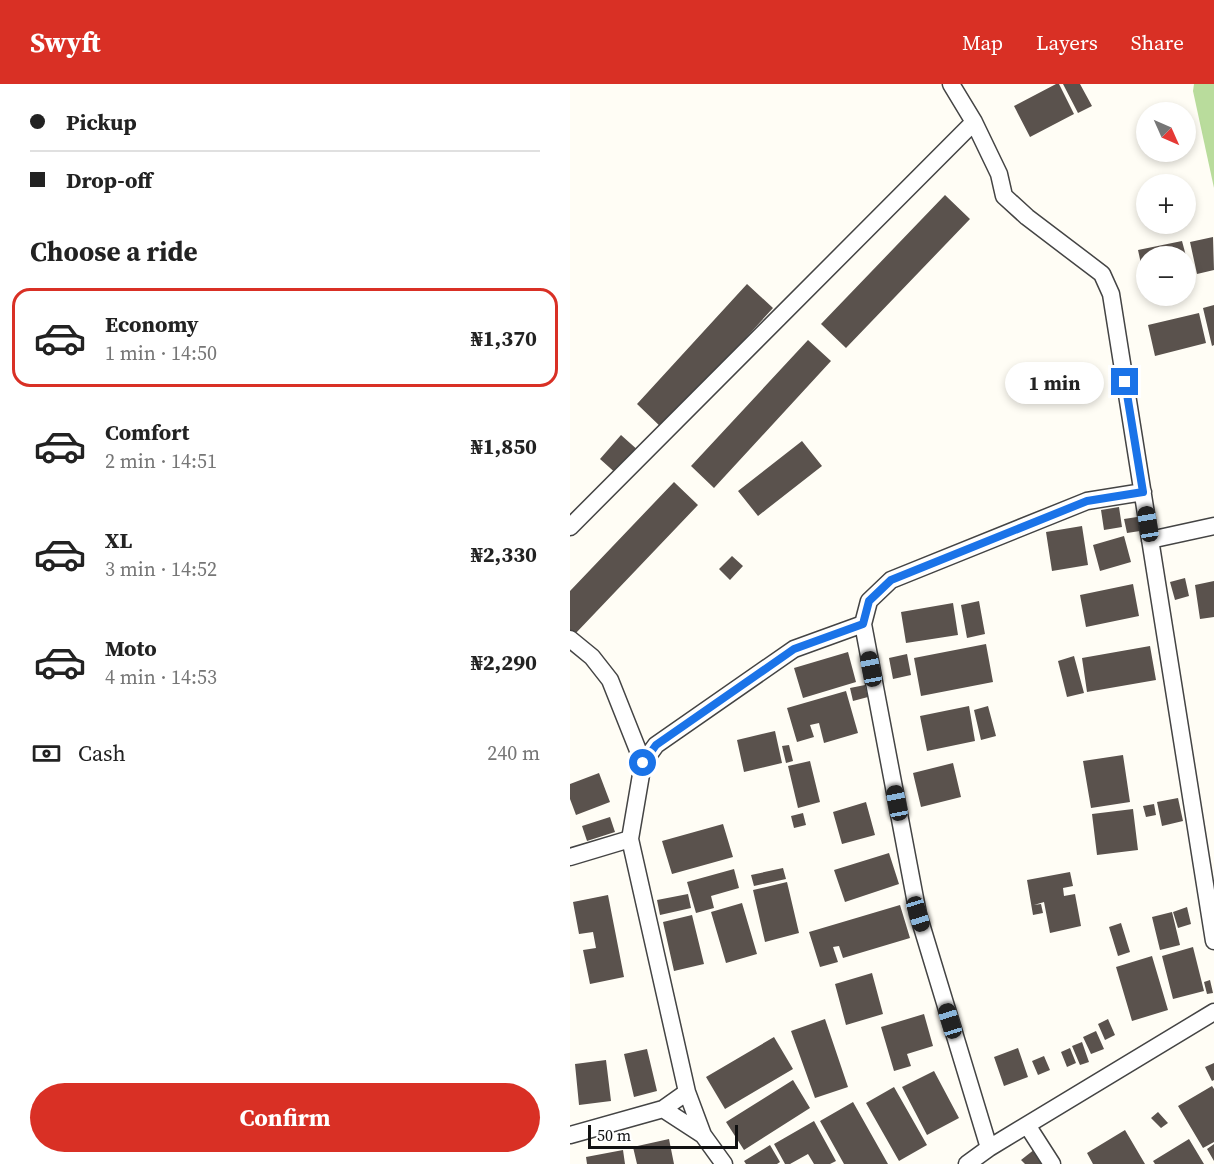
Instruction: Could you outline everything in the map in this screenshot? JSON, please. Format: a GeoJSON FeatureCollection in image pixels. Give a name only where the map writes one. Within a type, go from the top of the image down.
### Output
{"type":"FeatureCollection","features":[{"type":"Feature","properties":{"kind":"street"},"geometry":{"type":"LineString","coordinates":[[951,84],[974,122],[999,174],[1004,196],[1027,217],[1102,274],[1111,294],[1214,941]]}},
{"type":"Feature","properties":{"kind":"street"},"geometry":{"type":"LineString","coordinates":[[570,527],[974,122]]}},
{"type":"Feature","properties":{"kind":"street"},"geometry":{"type":"LineString","coordinates":[[989,1148],[918,914],[863,624],[869,601],[891,580],[1087,501],[1143,492]]}},
{"type":"Feature","properties":{"kind":"street"},"geometry":{"type":"LineString","coordinates":[[1150,540],[1214,526]]}},
{"type":"Feature","properties":{"kind":"street"},"geometry":{"type":"LineString","coordinates":[[724,1164],[703,1135],[687,1092],[630,839],[643,763],[656,745],[794,649],[863,624]]}},
{"type":"Feature","properties":{"kind":"street"},"geometry":{"type":"LineString","coordinates":[[570,639],[592,657],[610,680],[643,763]]}},
{"type":"Feature","properties":{"kind":"street"},"geometry":{"type":"LineString","coordinates":[[570,857],[630,839]]}},
{"type":"Feature","properties":{"kind":"street"},"geometry":{"type":"LineString","coordinates":[[967,1164],[989,1148],[1214,1012]]}},
{"type":"Feature","properties":{"kind":"street"},"geometry":{"type":"LineString","coordinates":[[570,1135],[663,1109],[687,1092]]}},
{"type":"Feature","properties":{"kind":"street"},"geometry":{"type":"LineString","coordinates":[[663,1109],[703,1135]]}},
{"type":"Feature","properties":{"kind":"street"},"geometry":{"type":"LineString","coordinates":[[1027,1125],[1053,1164]]}},
{"type":"Feature","properties":{"kind":"green space"},"geometry":{"type":"Polygon","coordinates":[[[1194,84],[1214,84],[1214,188],[1196,102],[1194,84]]]}},
{"type":"Feature","properties":{"kind":"building"},"geometry":{"type":"Polygon","coordinates":[[[1059,84],[1074,114],[1030,137],[1014,106],[1059,84]]]}},
{"type":"Feature","properties":{"kind":"building"},"geometry":{"type":"Polygon","coordinates":[[[1063,84],[1080,84],[1092,106],[1078,113],[1063,84]]]}},
{"type":"Feature","properties":{"kind":"building"},"geometry":{"type":"Polygon","coordinates":[[[945,195],[970,219],[846,348],[821,324],[945,195]]]}},
{"type":"Feature","properties":{"kind":"building"},"geometry":{"type":"Polygon","coordinates":[[[1213,237],[1214,270],[1197,274],[1196,246],[1191,246],[1190,242],[1213,237]]]}},
{"type":"Feature","properties":{"kind":"building"},"geometry":{"type":"Polygon","coordinates":[[[1182,241],[1183,246],[1158,246],[1182,241]]]}},
{"type":"Feature","properties":{"kind":"building"},"geometry":{"type":"Polygon","coordinates":[[[747,284],[773,308],[663,429],[637,404],[747,284]]]}},
{"type":"Feature","properties":{"kind":"building"},"geometry":{"type":"Polygon","coordinates":[[[1214,305],[1214,345],[1212,346],[1203,308],[1214,305]]]}},
{"type":"Feature","properties":{"kind":"building"},"geometry":{"type":"Polygon","coordinates":[[[1199,313],[1206,343],[1155,356],[1148,325],[1199,313]]]}},
{"type":"Feature","properties":{"kind":"building"},"geometry":{"type":"Polygon","coordinates":[[[808,340],[831,361],[714,488],[691,466],[808,340]]]}},
{"type":"Feature","properties":{"kind":"building"},"geometry":{"type":"Polygon","coordinates":[[[621,435],[640,452],[619,476],[600,459],[621,435]]]}},
{"type":"Feature","properties":{"kind":"building"},"geometry":{"type":"Polygon","coordinates":[[[802,441],[822,466],[758,516],[738,491],[802,441]]]}},
{"type":"Feature","properties":{"kind":"building"},"geometry":{"type":"Polygon","coordinates":[[[674,482],[698,505],[575,634],[570,630],[570,591],[674,482]]]}},
{"type":"Feature","properties":{"kind":"building"},"geometry":{"type":"Polygon","coordinates":[[[1119,507],[1122,527],[1104,530],[1101,510],[1119,507]]]}},
{"type":"Feature","properties":{"kind":"building"},"geometry":{"type":"Polygon","coordinates":[[[1137,517],[1140,531],[1127,533],[1124,519],[1137,517]]]}},
{"type":"Feature","properties":{"kind":"building"},"geometry":{"type":"Polygon","coordinates":[[[1082,526],[1088,565],[1052,571],[1046,532],[1082,526]]]}},
{"type":"Feature","properties":{"kind":"building"},"geometry":{"type":"Polygon","coordinates":[[[1124,536],[1131,562],[1100,571],[1093,545],[1124,536]]]}},
{"type":"Feature","properties":{"kind":"building"},"geometry":{"type":"Polygon","coordinates":[[[732,556],[743,566],[730,580],[719,569],[732,556]]]}},
{"type":"Feature","properties":{"kind":"building"},"geometry":{"type":"Polygon","coordinates":[[[1185,578],[1189,596],[1175,600],[1170,582],[1185,578]]]}},
{"type":"Feature","properties":{"kind":"building"},"geometry":{"type":"Polygon","coordinates":[[[1214,581],[1214,617],[1200,619],[1195,585],[1214,581]]]}},
{"type":"Feature","properties":{"kind":"building"},"geometry":{"type":"Polygon","coordinates":[[[1133,584],[1139,616],[1086,627],[1080,595],[1133,584]]]}},
{"type":"Feature","properties":{"kind":"building"},"geometry":{"type":"Polygon","coordinates":[[[979,601],[985,634],[967,638],[961,605],[979,601]]]}},
{"type":"Feature","properties":{"kind":"building"},"geometry":{"type":"Polygon","coordinates":[[[953,603],[958,635],[906,643],[901,612],[953,603]]]}},
{"type":"Feature","properties":{"kind":"building"},"geometry":{"type":"Polygon","coordinates":[[[986,644],[993,682],[921,696],[914,658],[986,644]]]}},
{"type":"Feature","properties":{"kind":"building"},"geometry":{"type":"Polygon","coordinates":[[[1150,646],[1156,680],[1087,692],[1082,658],[1150,646]]]}},
{"type":"Feature","properties":{"kind":"building"},"geometry":{"type":"Polygon","coordinates":[[[848,652],[856,682],[803,698],[794,668],[848,652]]]}},
{"type":"Feature","properties":{"kind":"building"},"geometry":{"type":"Polygon","coordinates":[[[907,654],[911,675],[893,679],[889,658],[907,654]]]}},
{"type":"Feature","properties":{"kind":"building"},"geometry":{"type":"Polygon","coordinates":[[[1074,656],[1084,693],[1067,697],[1058,661],[1074,656]]]}},
{"type":"Feature","properties":{"kind":"building"},"geometry":{"type":"Polygon","coordinates":[[[865,685],[868,697],[853,701],[850,688],[865,685]]]}},
{"type":"Feature","properties":{"kind":"building"},"geometry":{"type":"Polygon","coordinates":[[[846,691],[858,733],[824,743],[819,723],[810,725],[814,737],[797,742],[787,708],[846,691]]]}},
{"type":"Feature","properties":{"kind":"building"},"geometry":{"type":"Polygon","coordinates":[[[969,706],[975,741],[927,751],[920,716],[969,706]]]}},
{"type":"Feature","properties":{"kind":"building"},"geometry":{"type":"Polygon","coordinates":[[[988,706],[996,736],[981,740],[974,710],[988,706]]]}},
{"type":"Feature","properties":{"kind":"building"},"geometry":{"type":"Polygon","coordinates":[[[775,731],[782,763],[744,772],[737,740],[775,731]]]}},
{"type":"Feature","properties":{"kind":"building"},"geometry":{"type":"Polygon","coordinates":[[[789,745],[793,761],[786,763],[782,746],[789,745]]]}},
{"type":"Feature","properties":{"kind":"building"},"geometry":{"type":"Polygon","coordinates":[[[1123,755],[1130,802],[1091,808],[1083,761],[1123,755]]]}},
{"type":"Feature","properties":{"kind":"building"},"geometry":{"type":"Polygon","coordinates":[[[810,761],[820,802],[798,808],[788,766],[810,761]]]}},
{"type":"Feature","properties":{"kind":"building"},"geometry":{"type":"Polygon","coordinates":[[[953,763],[961,797],[921,807],[913,773],[953,763]]]}},
{"type":"Feature","properties":{"kind":"building"},"geometry":{"type":"Polygon","coordinates":[[[599,773],[610,802],[576,815],[570,799],[570,784],[599,773]]]}},
{"type":"Feature","properties":{"kind":"building"},"geometry":{"type":"Polygon","coordinates":[[[1178,798],[1183,821],[1162,826],[1157,802],[1178,798]]]}},
{"type":"Feature","properties":{"kind":"building"},"geometry":{"type":"Polygon","coordinates":[[[866,802],[875,835],[842,844],[833,812],[866,802]]]}},
{"type":"Feature","properties":{"kind":"building"},"geometry":{"type":"Polygon","coordinates":[[[1154,804],[1156,815],[1146,817],[1143,806],[1154,804]]]}},
{"type":"Feature","properties":{"kind":"building"},"geometry":{"type":"Polygon","coordinates":[[[1133,809],[1138,850],[1097,855],[1092,814],[1133,809]]]}},
{"type":"Feature","properties":{"kind":"building"},"geometry":{"type":"Polygon","coordinates":[[[803,813],[806,825],[794,828],[791,816],[803,813]]]}},
{"type":"Feature","properties":{"kind":"building"},"geometry":{"type":"Polygon","coordinates":[[[610,817],[615,832],[587,841],[582,826],[610,817]]]}},
{"type":"Feature","properties":{"kind":"building"},"geometry":{"type":"Polygon","coordinates":[[[723,824],[733,857],[672,874],[662,841],[723,824]]]}},
{"type":"Feature","properties":{"kind":"building"},"geometry":{"type":"Polygon","coordinates":[[[889,853],[899,884],[845,902],[834,870],[889,853]]]}},
{"type":"Feature","properties":{"kind":"building"},"geometry":{"type":"Polygon","coordinates":[[[783,868],[786,879],[754,886],[751,875],[783,868]]]}},
{"type":"Feature","properties":{"kind":"building"},"geometry":{"type":"Polygon","coordinates":[[[734,869],[739,888],[711,896],[714,908],[696,913],[687,882],[734,869]]]}},
{"type":"Feature","properties":{"kind":"building"},"geometry":{"type":"Polygon","coordinates":[[[1070,872],[1073,886],[1063,888],[1064,896],[1075,894],[1081,926],[1050,933],[1044,902],[1034,905],[1041,904],[1043,913],[1033,915],[1027,880],[1070,872]]]}},
{"type":"Feature","properties":{"kind":"building"},"geometry":{"type":"Polygon","coordinates":[[[787,882],[799,933],[765,942],[753,890],[787,882]]]}},
{"type":"Feature","properties":{"kind":"building"},"geometry":{"type":"Polygon","coordinates":[[[688,894],[691,908],[660,915],[657,900],[688,894]]]}},
{"type":"Feature","properties":{"kind":"building"},"geometry":{"type":"Polygon","coordinates":[[[608,895],[624,977],[590,984],[583,950],[596,948],[593,932],[579,934],[573,902],[608,895]]]}},
{"type":"Feature","properties":{"kind":"building"},"geometry":{"type":"Polygon","coordinates":[[[742,903],[757,954],[726,963],[711,912],[742,903]]]}},
{"type":"Feature","properties":{"kind":"building"},"geometry":{"type":"Polygon","coordinates":[[[900,905],[910,938],[843,958],[839,946],[833,947],[838,962],[820,967],[809,932],[900,905]]]}},
{"type":"Feature","properties":{"kind":"building"},"geometry":{"type":"Polygon","coordinates":[[[1187,907],[1191,924],[1178,928],[1173,912],[1187,907]]]}},
{"type":"Feature","properties":{"kind":"building"},"geometry":{"type":"Polygon","coordinates":[[[1172,912],[1180,945],[1160,950],[1152,917],[1172,912]]]}},
{"type":"Feature","properties":{"kind":"building"},"geometry":{"type":"Polygon","coordinates":[[[692,915],[704,964],[674,971],[663,922],[692,915]]]}},
{"type":"Feature","properties":{"kind":"building"},"geometry":{"type":"Polygon","coordinates":[[[1121,923],[1130,952],[1118,956],[1109,927],[1121,923]]]}},
{"type":"Feature","properties":{"kind":"building"},"geometry":{"type":"Polygon","coordinates":[[[1193,947],[1204,991],[1173,999],[1162,956],[1193,947]]]}},
{"type":"Feature","properties":{"kind":"building"},"geometry":{"type":"Polygon","coordinates":[[[1152,956],[1168,1010],[1132,1021],[1116,967],[1152,956]]]}},
{"type":"Feature","properties":{"kind":"building"},"geometry":{"type":"Polygon","coordinates":[[[872,973],[883,1014],[846,1025],[835,984],[872,973]]]}},
{"type":"Feature","properties":{"kind":"building"},"geometry":{"type":"Polygon","coordinates":[[[1210,980],[1213,993],[1207,994],[1204,982],[1210,980]]]}},
{"type":"Feature","properties":{"kind":"building"},"geometry":{"type":"Polygon","coordinates":[[[924,1014],[933,1046],[907,1054],[911,1066],[894,1071],[881,1027],[924,1014]]]}},
{"type":"Feature","properties":{"kind":"building"},"geometry":{"type":"Polygon","coordinates":[[[825,1019],[848,1087],[815,1098],[791,1031],[825,1019]]]}},
{"type":"Feature","properties":{"kind":"building"},"geometry":{"type":"Polygon","coordinates":[[[1108,1019],[1115,1035],[1105,1040],[1098,1024],[1108,1019]]]}},
{"type":"Feature","properties":{"kind":"building"},"geometry":{"type":"Polygon","coordinates":[[[1096,1031],[1104,1049],[1091,1054],[1083,1037],[1096,1031]]]}},
{"type":"Feature","properties":{"kind":"building"},"geometry":{"type":"Polygon","coordinates":[[[774,1037],[793,1069],[725,1109],[706,1077],[774,1037]]]}},
{"type":"Feature","properties":{"kind":"building"},"geometry":{"type":"Polygon","coordinates":[[[1082,1042],[1089,1062],[1080,1065],[1072,1046],[1082,1042]]]}},
{"type":"Feature","properties":{"kind":"building"},"geometry":{"type":"Polygon","coordinates":[[[1018,1048],[1028,1077],[1004,1086],[994,1057],[1018,1048]]]}},
{"type":"Feature","properties":{"kind":"building"},"geometry":{"type":"Polygon","coordinates":[[[1070,1048],[1076,1063],[1067,1067],[1061,1052],[1070,1048]]]}},
{"type":"Feature","properties":{"kind":"building"},"geometry":{"type":"Polygon","coordinates":[[[647,1049],[657,1091],[634,1097],[624,1054],[647,1049]]]}},
{"type":"Feature","properties":{"kind":"building"},"geometry":{"type":"Polygon","coordinates":[[[1044,1056],[1050,1070],[1038,1075],[1032,1061],[1044,1056]]]}},
{"type":"Feature","properties":{"kind":"building"},"geometry":{"type":"Polygon","coordinates":[[[606,1060],[611,1101],[579,1105],[575,1064],[606,1060]]]}},
{"type":"Feature","properties":{"kind":"building"},"geometry":{"type":"Polygon","coordinates":[[[1214,1063],[1214,1080],[1212,1081],[1205,1067],[1214,1063]]]}},
{"type":"Feature","properties":{"kind":"building"},"geometry":{"type":"Polygon","coordinates":[[[934,1071],[959,1118],[927,1135],[902,1087],[934,1071]]]}},
{"type":"Feature","properties":{"kind":"building"},"geometry":{"type":"Polygon","coordinates":[[[793,1080],[810,1108],[744,1150],[726,1122],[793,1080]]]}},
{"type":"Feature","properties":{"kind":"building"},"geometry":{"type":"Polygon","coordinates":[[[1212,1086],[1214,1089],[1214,1142],[1203,1148],[1178,1106],[1212,1086]]]}},
{"type":"Feature","properties":{"kind":"building"},"geometry":{"type":"Polygon","coordinates":[[[894,1087],[927,1145],[899,1161],[866,1103],[894,1087]]]}},
{"type":"Feature","properties":{"kind":"building"},"geometry":{"type":"Polygon","coordinates":[[[853,1102],[888,1164],[844,1164],[820,1121],[853,1102]]]}},
{"type":"Feature","properties":{"kind":"building"},"geometry":{"type":"Polygon","coordinates":[[[1158,1112],[1168,1123],[1161,1128],[1151,1118],[1158,1112]]]}},
{"type":"Feature","properties":{"kind":"building"},"geometry":{"type":"Polygon","coordinates":[[[814,1121],[836,1161],[830,1164],[814,1164],[808,1154],[790,1164],[785,1164],[774,1144],[814,1121]]]}},
{"type":"Feature","properties":{"kind":"building"},"geometry":{"type":"Polygon","coordinates":[[[1125,1130],[1145,1164],[1093,1164],[1087,1153],[1125,1130]]]}},
{"type":"Feature","properties":{"kind":"building"},"geometry":{"type":"Polygon","coordinates":[[[669,1139],[674,1164],[637,1164],[633,1147],[669,1139]]]}},
{"type":"Feature","properties":{"kind":"building"},"geometry":{"type":"Polygon","coordinates":[[[1189,1139],[1204,1164],[1155,1164],[1153,1161],[1189,1139]]]}},
{"type":"Feature","properties":{"kind":"building"},"geometry":{"type":"Polygon","coordinates":[[[1214,1144],[1214,1161],[1207,1149],[1214,1144]]]}},
{"type":"Feature","properties":{"kind":"building"},"geometry":{"type":"Polygon","coordinates":[[[770,1145],[780,1162],[777,1164],[746,1164],[744,1161],[770,1145]]]}},
{"type":"Feature","properties":{"kind":"building"},"geometry":{"type":"Polygon","coordinates":[[[1035,1149],[1047,1164],[1025,1164],[1021,1160],[1035,1149]]]}},
{"type":"Feature","properties":{"kind":"building"},"geometry":{"type":"Polygon","coordinates":[[[623,1150],[625,1164],[587,1164],[586,1157],[623,1150]]]}},
{"type":"Feature","properties":{"kind":"route"},"geometry":{"type":"LineString","coordinates":[[643,763],[656,745],[794,649],[863,624],[869,601],[891,580],[1087,501],[1143,492],[1125,382]]}}]}
